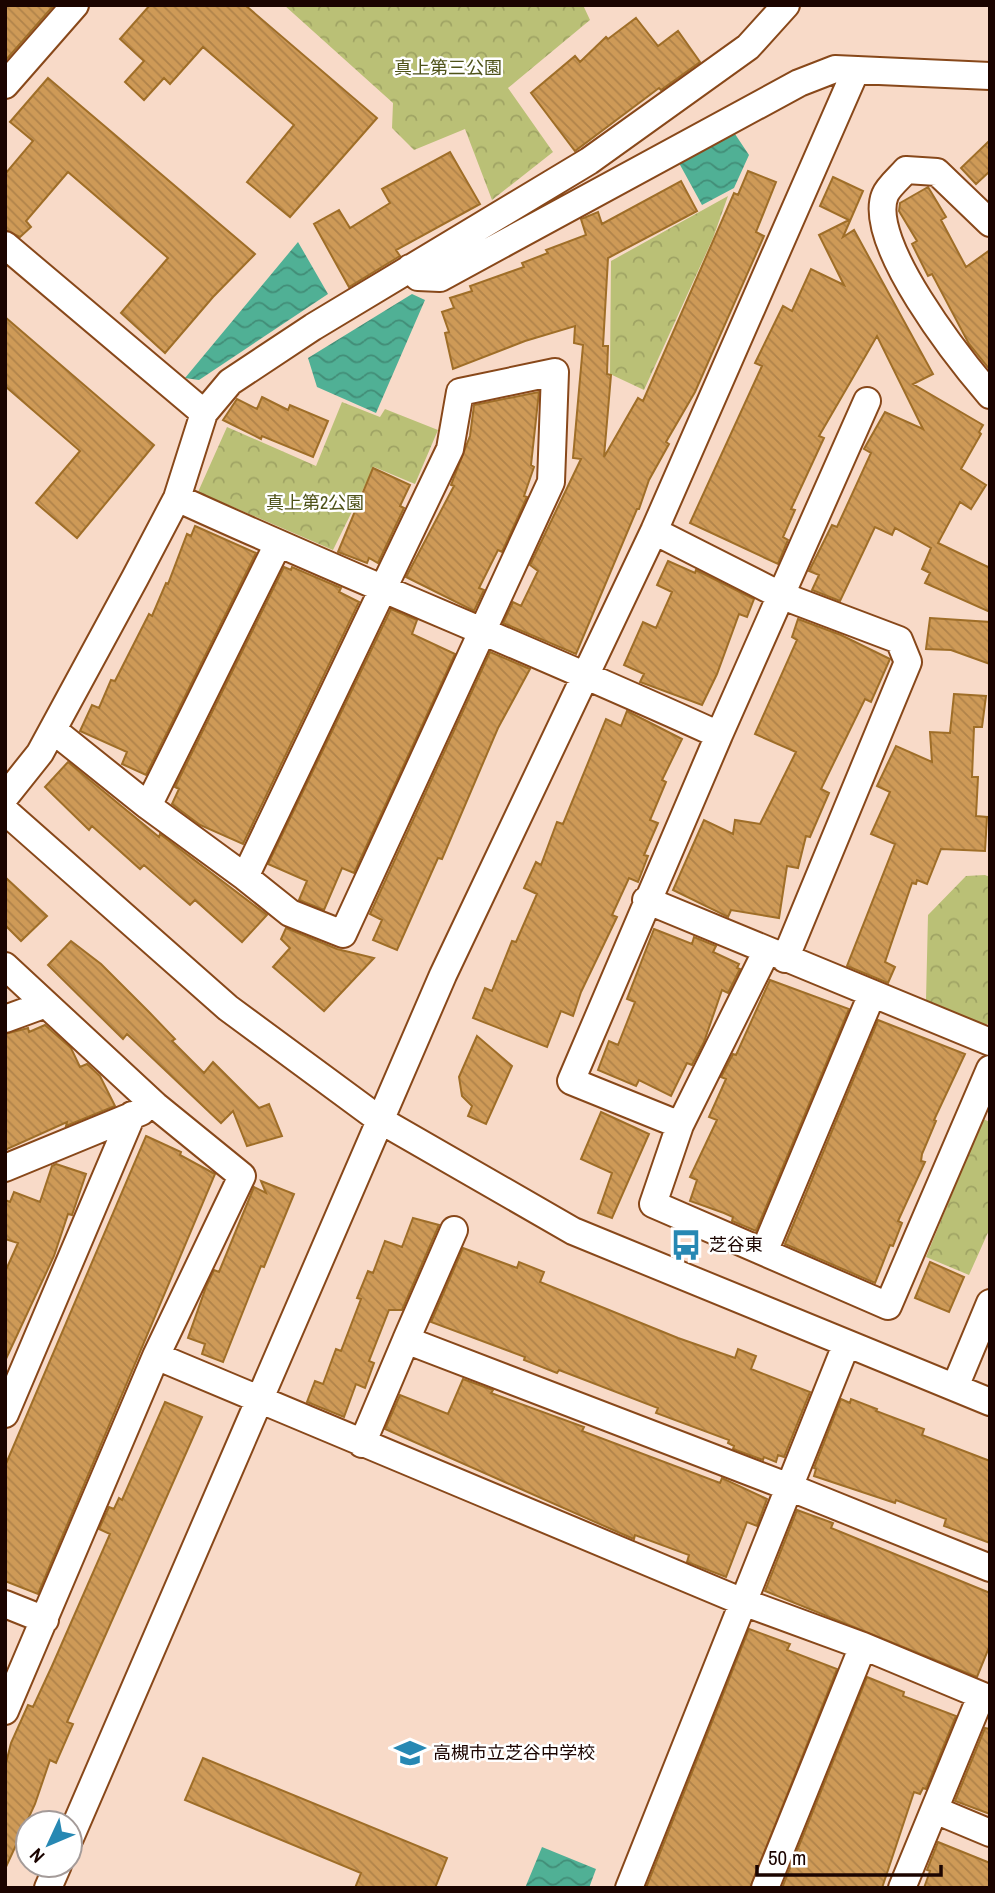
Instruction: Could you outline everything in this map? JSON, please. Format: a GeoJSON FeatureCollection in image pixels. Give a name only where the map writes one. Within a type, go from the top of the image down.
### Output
{"type":"FeatureCollection","features":[{"type":"Feature","properties":{"kind":"street"},"geometry":{"type":"LineString","coordinates":[[6,82],[75,5]]}},
{"type":"Feature","properties":{"kind":"street"},"geometry":{"type":"LineString","coordinates":[[5,797],[40,753],[53,730],[177,498],[204,413],[230,382],[410,268],[589,161],[748,47],[786,5]]}},
{"type":"Feature","properties":{"kind":"street"},"geometry":{"type":"LineString","coordinates":[[410,268],[418,277],[440,278],[799,83],[835,69],[990,76]]}},
{"type":"Feature","properties":{"kind":"street"},"geometry":{"type":"LineString","coordinates":[[82,1809],[443,975],[654,531],[856,70]]}},
{"type":"Feature","properties":{"kind":"street"},"geometry":{"type":"LineString","coordinates":[[990,223],[937,172],[906,170],[885,195],[883,225],[912,288],[947,345],[990,395]]}},
{"type":"Feature","properties":{"kind":"street"},"geometry":{"type":"LineString","coordinates":[[5,245],[204,413]]}},
{"type":"Feature","properties":{"kind":"street"},"geometry":{"type":"LineString","coordinates":[[53,730],[148,806],[290,912],[342,934],[551,482],[555,372],[460,392],[450,449],[244,877]]}},
{"type":"Feature","properties":{"kind":"street"},"geometry":{"type":"LineString","coordinates":[[680,1125],[571,1082],[646,900],[867,401]]}},
{"type":"Feature","properties":{"kind":"street"},"geometry":{"type":"LineString","coordinates":[[177,498],[481,632],[586,674],[719,735]]}},
{"type":"Feature","properties":{"kind":"street"},"geometry":{"type":"LineString","coordinates":[[654,531],[780,595],[899,640],[908,662],[776,955],[680,1125],[653,1203],[888,1306],[990,1069]]}},
{"type":"Feature","properties":{"kind":"street"},"geometry":{"type":"LineString","coordinates":[[148,806],[278,544]]}},
{"type":"Feature","properties":{"kind":"street"},"geometry":{"type":"LineString","coordinates":[[5,811],[228,1008],[380,1120],[573,1231],[990,1402]]}},
{"type":"Feature","properties":{"kind":"street"},"geometry":{"type":"LineString","coordinates":[[646,900],[990,1042]]}},
{"type":"Feature","properties":{"kind":"street"},"geometry":{"type":"LineString","coordinates":[[5,966],[46,1004],[144,1111],[242,1176],[156,1356],[5,1711]]}},
{"type":"Feature","properties":{"kind":"street"},"geometry":{"type":"LineString","coordinates":[[764,1252],[872,994]]}},
{"type":"Feature","properties":{"kind":"street"},"geometry":{"type":"LineString","coordinates":[[5,1019],[46,1004]]}},
{"type":"Feature","properties":{"kind":"street"},"geometry":{"type":"LineString","coordinates":[[5,1168],[144,1111]]}},
{"type":"Feature","properties":{"kind":"street"},"geometry":{"type":"LineString","coordinates":[[5,1414],[144,1111]]}},
{"type":"Feature","properties":{"kind":"street"},"geometry":{"type":"LineString","coordinates":[[362,1444],[454,1230]]}},
{"type":"Feature","properties":{"kind":"street"},"geometry":{"type":"LineString","coordinates":[[955,1387],[990,1303]]}},
{"type":"Feature","properties":{"kind":"street"},"geometry":{"type":"LineString","coordinates":[[407,1340],[789,1487],[990,1568]]}},
{"type":"Feature","properties":{"kind":"street"},"geometry":{"type":"LineString","coordinates":[[629,1888],[846,1345]]}},
{"type":"Feature","properties":{"kind":"street"},"geometry":{"type":"LineString","coordinates":[[156,1356],[743,1602],[863,1646],[985,1698],[902,1888]]}},
{"type":"Feature","properties":{"kind":"street"},"geometry":{"type":"LineString","coordinates":[[5,1604],[45,1620]]}},
{"type":"Feature","properties":{"kind":"street"},"geometry":{"type":"LineString","coordinates":[[765,1888],[863,1646]]}},
{"type":"Feature","properties":{"kind":"street"},"geometry":{"type":"LineString","coordinates":[[935,1810],[990,1833]]}},
{"type":"Feature","properties":{"kind":"green space","name":"真上第三公園"},"geometry":{"type":"Polygon","coordinates":[[[284,5],[583,5],[590,20],[508,88],[553,152],[492,200],[465,129],[414,150],[392,128],[393,103],[284,5]]]}},
{"type":"Feature","properties":{"kind":"green space"},"geometry":{"type":"Polygon","coordinates":[[[728,196],[713,238],[644,390],[610,374],[611,261],[728,196]]]}},
{"type":"Feature","properties":{"kind":"green space","name":"真上第2公園"},"geometry":{"type":"Polygon","coordinates":[[[342,402],[380,417],[385,409],[438,430],[415,484],[374,467],[333,550],[198,492],[227,427],[316,466],[342,402]]]}},
{"type":"Feature","properties":{"kind":"green space"},"geometry":{"type":"Polygon","coordinates":[[[966,876],[990,877],[990,1023],[984,1025],[926,1000],[928,915],[966,876]]]}},
{"type":"Feature","properties":{"kind":"green space"},"geometry":{"type":"Polygon","coordinates":[[[983,1119],[990,1122],[990,1228],[969,1275],[926,1257],[983,1119]]]}},
{"type":"Feature","properties":{"kind":"water"},"geometry":{"type":"Polygon","coordinates":[[[735,134],[749,155],[734,188],[702,205],[679,163],[735,134]]]}},
{"type":"Feature","properties":{"kind":"water"},"geometry":{"type":"Polygon","coordinates":[[[298,242],[328,294],[199,380],[185,378],[298,242]]]}},
{"type":"Feature","properties":{"kind":"water"},"geometry":{"type":"Polygon","coordinates":[[[412,294],[425,300],[376,413],[317,387],[308,358],[412,294]]]}},
{"type":"Feature","properties":{"kind":"water"},"geometry":{"type":"Polygon","coordinates":[[[542,1847],[596,1869],[589,1888],[525,1888],[542,1847]]]}},
{"type":"Feature","properties":{"kind":"building"},"geometry":{"type":"Polygon","coordinates":[[[5,5],[54,5],[5,61],[5,5]]]}},
{"type":"Feature","properties":{"kind":"building"},"geometry":{"type":"Polygon","coordinates":[[[150,5],[245,5],[377,118],[290,217],[247,182],[294,125],[203,47],[170,84],[164,78],[144,100],[125,82],[144,61],[120,39],[150,5]]]}},
{"type":"Feature","properties":{"kind":"building"},"geometry":{"type":"Polygon","coordinates":[[[636,18],[658,46],[678,31],[700,62],[661,90],[659,88],[575,151],[531,93],[575,56],[580,62],[606,37],[608,39],[636,18]]]}},
{"type":"Feature","properties":{"kind":"building"},"geometry":{"type":"Polygon","coordinates":[[[48,78],[255,254],[213,297],[165,353],[121,313],[168,258],[68,172],[26,221],[31,227],[20,237],[5,230],[5,174],[33,141],[10,122],[48,78]]]}},
{"type":"Feature","properties":{"kind":"building"},"geometry":{"type":"Polygon","coordinates":[[[990,140],[990,171],[976,184],[961,168],[990,140]]]}},
{"type":"Feature","properties":{"kind":"building"},"geometry":{"type":"Polygon","coordinates":[[[450,152],[480,204],[396,250],[400,256],[349,287],[314,224],[339,210],[350,228],[390,203],[382,189],[450,152]]]}},
{"type":"Feature","properties":{"kind":"building"},"geometry":{"type":"Polygon","coordinates":[[[748,171],[776,182],[756,232],[764,236],[695,392],[666,442],[669,444],[649,480],[576,654],[503,623],[513,602],[521,606],[538,571],[530,565],[581,459],[573,458],[583,345],[574,343],[575,326],[525,341],[453,369],[445,333],[449,332],[442,312],[454,308],[450,298],[472,291],[470,286],[524,267],[522,263],[548,253],[546,250],[586,235],[581,219],[598,212],[602,224],[681,181],[697,211],[608,258],[603,346],[608,346],[607,374],[611,375],[604,457],[638,398],[643,401],[734,193],[738,195],[748,171]]]}},
{"type":"Feature","properties":{"kind":"building"},"geometry":{"type":"Polygon","coordinates":[[[833,177],[863,191],[843,237],[854,230],[933,374],[913,384],[983,425],[979,432],[981,434],[961,469],[986,485],[971,509],[960,502],[938,543],[990,568],[990,612],[925,583],[930,573],[922,569],[931,548],[895,528],[892,535],[875,527],[840,601],[812,590],[819,575],[809,571],[832,525],[837,527],[871,453],[864,449],[885,412],[923,429],[877,336],[819,436],[824,438],[791,509],[795,510],[783,537],[788,540],[778,564],[690,523],[762,366],[755,363],[783,306],[792,311],[811,269],[844,285],[819,235],[849,220],[820,206],[833,177]]]}},
{"type":"Feature","properties":{"kind":"building"},"geometry":{"type":"Polygon","coordinates":[[[928,187],[946,217],[941,220],[966,267],[990,250],[990,370],[969,344],[932,274],[928,276],[912,244],[917,241],[899,211],[900,203],[928,187]]]}},
{"type":"Feature","properties":{"kind":"building"},"geometry":{"type":"Polygon","coordinates":[[[5,317],[154,445],[77,538],[36,503],[80,451],[5,386],[5,317]]]}},
{"type":"Feature","properties":{"kind":"building"},"geometry":{"type":"Polygon","coordinates":[[[539,392],[531,465],[534,467],[524,496],[527,497],[502,552],[498,550],[479,588],[484,590],[474,611],[406,577],[454,486],[451,485],[470,436],[474,405],[539,392]]]}},
{"type":"Feature","properties":{"kind":"building"},"geometry":{"type":"Polygon","coordinates":[[[262,397],[288,410],[290,405],[328,421],[313,457],[262,436],[261,439],[223,420],[237,399],[257,409],[262,397]]]}},
{"type":"Feature","properties":{"kind":"building"},"geometry":{"type":"Polygon","coordinates":[[[373,468],[410,485],[400,506],[404,508],[378,563],[369,558],[367,563],[338,552],[373,468]]]}},
{"type":"Feature","properties":{"kind":"building"},"geometry":{"type":"Polygon","coordinates":[[[195,526],[256,553],[146,775],[122,764],[127,752],[80,731],[92,705],[99,708],[111,680],[115,681],[149,614],[152,616],[166,583],[168,584],[187,534],[191,536],[195,526]]]}},
{"type":"Feature","properties":{"kind":"building"},"geometry":{"type":"Polygon","coordinates":[[[668,561],[695,573],[696,570],[754,599],[747,617],[739,614],[717,674],[702,705],[640,682],[644,674],[624,665],[643,622],[656,628],[672,592],[657,585],[668,561]]]}},
{"type":"Feature","properties":{"kind":"building"},"geometry":{"type":"Polygon","coordinates":[[[284,567],[291,570],[292,567],[341,588],[339,592],[359,602],[243,844],[200,825],[172,804],[179,789],[175,787],[284,567]]]}},
{"type":"Feature","properties":{"kind":"building"},"geometry":{"type":"Polygon","coordinates":[[[391,609],[417,620],[412,634],[455,654],[354,873],[342,868],[324,910],[299,900],[307,881],[268,864],[391,609]]]}},
{"type":"Feature","properties":{"kind":"building"},"geometry":{"type":"Polygon","coordinates":[[[930,618],[990,622],[990,664],[951,650],[926,649],[930,618]]]}},
{"type":"Feature","properties":{"kind":"building"},"geometry":{"type":"Polygon","coordinates":[[[798,619],[841,635],[890,659],[871,702],[865,699],[821,789],[829,793],[810,837],[806,836],[798,868],[787,866],[779,918],[731,910],[728,917],[673,890],[704,820],[733,834],[735,820],[760,824],[796,752],[755,734],[797,640],[792,637],[798,619]]]}},
{"type":"Feature","properties":{"kind":"building"},"geometry":{"type":"Polygon","coordinates":[[[490,652],[530,669],[498,728],[442,859],[438,858],[397,950],[373,940],[382,920],[370,914],[490,652]]]}},
{"type":"Feature","properties":{"kind":"building"},"geometry":{"type":"Polygon","coordinates":[[[954,694],[986,696],[982,727],[974,727],[972,777],[978,777],[976,816],[987,817],[985,851],[941,849],[927,884],[917,880],[916,884],[912,883],[885,962],[895,967],[888,983],[847,966],[895,844],[871,834],[890,792],[877,786],[896,746],[932,762],[930,732],[950,733],[954,694]]]}},
{"type":"Feature","properties":{"kind":"building"},"geometry":{"type":"Polygon","coordinates":[[[627,711],[682,739],[662,780],[666,782],[650,820],[658,823],[644,855],[648,856],[638,882],[629,878],[612,915],[617,917],[581,992],[573,1016],[561,1011],[547,1047],[473,1018],[485,988],[492,991],[512,941],[516,942],[537,894],[524,888],[536,862],[541,865],[557,822],[563,824],[606,719],[621,726],[627,711]]]}},
{"type":"Feature","properties":{"kind":"building"},"geometry":{"type":"Polygon","coordinates":[[[68,762],[159,837],[160,834],[267,915],[242,942],[195,900],[190,905],[144,865],[140,869],[92,826],[89,830],[45,787],[68,762]]]}},
{"type":"Feature","properties":{"kind":"building"},"geometry":{"type":"Polygon","coordinates":[[[5,877],[47,916],[21,941],[5,925],[5,877]]]}},
{"type":"Feature","properties":{"kind":"building"},"geometry":{"type":"Polygon","coordinates":[[[286,928],[337,949],[374,958],[324,1011],[273,967],[290,948],[281,939],[286,928]]]}},
{"type":"Feature","properties":{"kind":"building"},"geometry":{"type":"Polygon","coordinates":[[[654,929],[692,944],[694,937],[716,946],[713,952],[739,964],[737,968],[740,969],[728,993],[722,990],[704,1042],[692,1065],[687,1063],[671,1096],[639,1080],[636,1086],[598,1070],[609,1041],[618,1045],[635,1002],[627,999],[654,929]]]}},
{"type":"Feature","properties":{"kind":"building"},"geometry":{"type":"Polygon","coordinates":[[[71,941],[101,964],[175,1039],[172,1041],[204,1073],[213,1062],[259,1108],[269,1104],[282,1136],[247,1146],[233,1111],[221,1123],[127,1034],[123,1039],[48,965],[71,941]]]}},
{"type":"Feature","properties":{"kind":"building"},"geometry":{"type":"Polygon","coordinates":[[[770,980],[849,1009],[756,1231],[732,1221],[733,1217],[690,1201],[697,1180],[690,1177],[717,1120],[709,1117],[726,1079],[721,1077],[733,1054],[736,1055],[770,980]]]}},
{"type":"Feature","properties":{"kind":"building"},"geometry":{"type":"Polygon","coordinates":[[[878,1020],[965,1054],[934,1120],[936,1121],[922,1154],[921,1161],[925,1162],[898,1221],[902,1223],[893,1246],[890,1245],[875,1283],[785,1244],[878,1020]]]}},
{"type":"Feature","properties":{"kind":"building"},"geometry":{"type":"Polygon","coordinates":[[[45,1025],[71,1048],[80,1067],[87,1064],[100,1076],[115,1106],[66,1126],[67,1122],[5,1150],[5,1034],[28,1028],[29,1032],[45,1025]]]}},
{"type":"Feature","properties":{"kind":"building"},"geometry":{"type":"Polygon","coordinates":[[[477,1036],[512,1066],[486,1124],[468,1116],[472,1106],[462,1096],[459,1077],[477,1036]]]}},
{"type":"Feature","properties":{"kind":"building"},"geometry":{"type":"Polygon","coordinates":[[[601,1112],[649,1134],[612,1218],[598,1213],[612,1173],[581,1159],[601,1112]]]}},
{"type":"Feature","properties":{"kind":"building"},"geometry":{"type":"Polygon","coordinates":[[[146,1136],[181,1152],[180,1155],[215,1174],[38,1594],[5,1581],[5,1466],[146,1136]]]}},
{"type":"Feature","properties":{"kind":"building"},"geometry":{"type":"Polygon","coordinates":[[[56,1164],[86,1174],[72,1215],[68,1214],[54,1256],[5,1361],[5,1272],[18,1243],[5,1239],[5,1200],[10,1202],[14,1192],[40,1202],[52,1166],[56,1164]]]}},
{"type":"Feature","properties":{"kind":"building"},"geometry":{"type":"Polygon","coordinates":[[[261,1181],[294,1194],[264,1267],[261,1266],[223,1362],[202,1354],[205,1344],[188,1338],[206,1287],[214,1270],[219,1272],[254,1187],[266,1193],[261,1181]]]}},
{"type":"Feature","properties":{"kind":"building"},"geometry":{"type":"Polygon","coordinates":[[[413,1218],[439,1225],[402,1310],[389,1310],[369,1361],[374,1363],[365,1388],[356,1384],[344,1417],[307,1402],[315,1381],[323,1384],[336,1349],[341,1351],[361,1299],[357,1298],[368,1271],[373,1273],[385,1241],[402,1247],[413,1218]]]}},
{"type":"Feature","properties":{"kind":"building"},"geometry":{"type":"Polygon","coordinates":[[[463,1248],[517,1268],[519,1262],[544,1272],[540,1282],[678,1338],[735,1358],[738,1349],[756,1356],[751,1369],[810,1392],[784,1457],[778,1455],[776,1462],[764,1457],[763,1460],[733,1449],[734,1446],[728,1443],[729,1440],[656,1413],[658,1408],[559,1370],[557,1373],[524,1360],[525,1357],[431,1322],[463,1248]]]}},
{"type":"Feature","properties":{"kind":"building"},"geometry":{"type":"Polygon","coordinates":[[[930,1262],[964,1277],[949,1312],[915,1298],[930,1262]]]}},
{"type":"Feature","properties":{"kind":"building"},"geometry":{"type":"Polygon","coordinates":[[[463,1379],[493,1390],[491,1393],[584,1427],[582,1431],[720,1483],[722,1478],[767,1499],[757,1526],[747,1522],[726,1577],[687,1562],[689,1555],[635,1535],[634,1539],[385,1429],[400,1395],[448,1414],[463,1379]]]}},
{"type":"Feature","properties":{"kind":"building"},"geometry":{"type":"Polygon","coordinates":[[[841,1399],[850,1403],[851,1399],[877,1409],[876,1411],[924,1429],[922,1435],[990,1461],[990,1543],[944,1526],[946,1519],[896,1500],[895,1503],[814,1476],[814,1468],[841,1399]]]}},
{"type":"Feature","properties":{"kind":"building"},"geometry":{"type":"Polygon","coordinates":[[[165,1402],[202,1417],[67,1722],[73,1724],[56,1763],[50,1760],[33,1809],[14,1809],[14,1850],[5,1869],[5,1767],[11,1743],[28,1705],[33,1707],[110,1534],[99,1529],[109,1507],[114,1509],[119,1498],[122,1500],[165,1402]]]}},
{"type":"Feature","properties":{"kind":"building"},"geometry":{"type":"Polygon","coordinates":[[[797,1510],[833,1523],[831,1528],[990,1593],[990,1645],[977,1677],[765,1591],[797,1510]]]}},
{"type":"Feature","properties":{"kind":"building"},"geometry":{"type":"Polygon","coordinates":[[[749,1629],[790,1644],[787,1650],[837,1669],[750,1888],[646,1888],[749,1629]]]}},
{"type":"Feature","properties":{"kind":"building"},"geometry":{"type":"Polygon","coordinates":[[[867,1677],[904,1692],[903,1696],[956,1716],[926,1789],[923,1788],[920,1794],[914,1792],[882,1888],[782,1888],[867,1677]]]}},
{"type":"Feature","properties":{"kind":"building"},"geometry":{"type":"Polygon","coordinates":[[[985,1728],[990,1729],[990,1814],[955,1801],[985,1728]]]}},
{"type":"Feature","properties":{"kind":"building"},"geometry":{"type":"Polygon","coordinates":[[[203,1758],[447,1858],[435,1888],[355,1888],[361,1873],[185,1800],[203,1758]]]}},
{"type":"Feature","properties":{"kind":"building"},"geometry":{"type":"Polygon","coordinates":[[[938,1842],[990,1863],[990,1888],[924,1888],[930,1871],[927,1870],[938,1842]]]}},
{"type":"Feature","properties":{"kind":"place","name":"芝谷東"},"geometry":{"type":"Point","coordinates":[686,1245]}},
{"type":"Feature","properties":{"kind":"place","name":"高槻市立芝谷中学校"},"geometry":{"type":"Point","coordinates":[410,1753]}}]}
